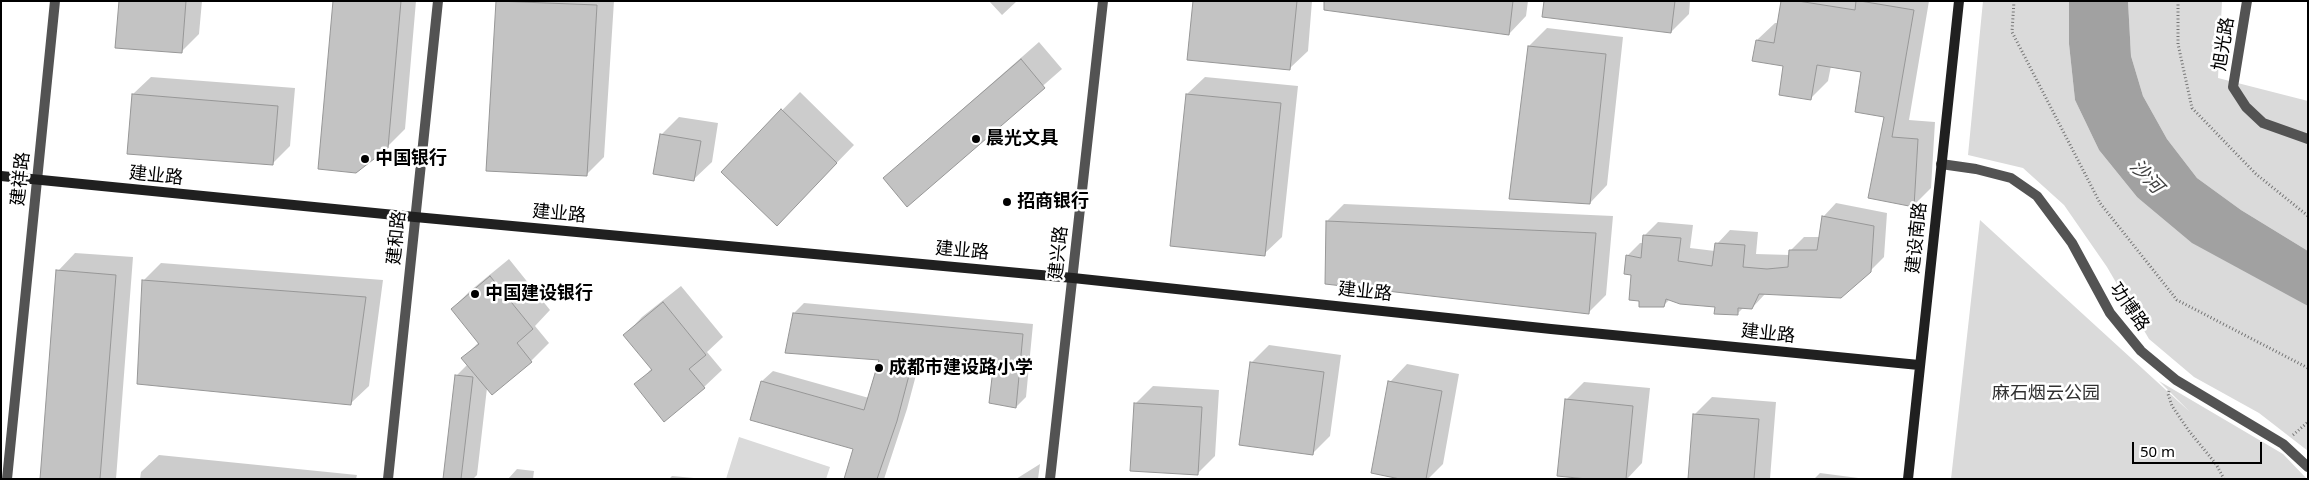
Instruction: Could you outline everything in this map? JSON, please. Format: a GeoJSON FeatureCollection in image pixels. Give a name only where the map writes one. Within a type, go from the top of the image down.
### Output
{"type":"FeatureCollection","features":[{"type":"Feature","properties":{"kind":"street","name":"建祥路"},"geometry":{"type":"LineString","coordinates":[[7,479],[55,1]]}},
{"type":"Feature","properties":{"kind":"street","name":"建和路"},"geometry":{"type":"LineString","coordinates":[[388,479],[438,1]]}},
{"type":"Feature","properties":{"kind":"street","name":"建兴路"},"geometry":{"type":"LineString","coordinates":[[1050,479],[1103,1]]}},
{"type":"Feature","properties":{"kind":"street","name":"建设南路"},"geometry":{"type":"LineString","coordinates":[[1908,479],[1959,1]]}},
{"type":"Feature","properties":{"kind":"street","name":"旭光路"},"geometry":{"type":"LineString","coordinates":[[2247,1],[2233,87],[2246,107],[2263,123],[2308,139]]}},
{"type":"Feature","properties":{"kind":"street","name":"功博路"},"geometry":{"type":"LineString","coordinates":[[1941,164],[1976,169],[2011,178],[2037,196],[2072,243],[2110,313],[2141,351],[2176,380],[2283,444],[2308,467]]}},
{"type":"Feature","properties":{"kind":"street","name":"建业路"},"geometry":{"type":"LineString","coordinates":[[1,176],[415,217],[1073,278],[1531,327],[1919,365]]}},
{"type":"Feature","properties":{"kind":"path"},"geometry":{"type":"LineString","coordinates":[[2014,1],[2012,32],[2100,203],[2177,300],[2308,368]]}},
{"type":"Feature","properties":{"kind":"path"},"geometry":{"type":"LineString","coordinates":[[2178,1],[2178,44],[2192,108],[2256,174],[2308,216]]}},
{"type":"Feature","properties":{"kind":"path"},"geometry":{"type":"LineString","coordinates":[[2176,380],[2168,394],[2172,406],[2189,431],[2216,464],[2224,479]]}},
{"type":"Feature","properties":{"kind":"path"},"geometry":{"type":"LineString","coordinates":[[2283,444],[2308,422]]}},
{"type":"Feature","properties":{"kind":"green space"},"geometry":{"type":"Polygon","coordinates":[[[1983,1],[2069,1],[2069,44],[2075,100],[2099,150],[2137,197],[2308,306],[2308,451],[2259,413],[2194,377],[2149,339],[2107,267],[2064,205],[2023,168],[1968,155],[1983,1]]]}},
{"type":"Feature","properties":{"kind":"green space"},"geometry":{"type":"Polygon","coordinates":[[[2128,1],[2222,1],[2218,78],[2308,101],[2308,251],[2241,210],[2197,178],[2167,139],[2143,96],[2131,56],[2128,1]]]}},
{"type":"Feature","properties":{"kind":"green space","name":"麻石烟云公园"},"geometry":{"type":"Polygon","coordinates":[[[1980,220],[2190,412],[2159,381],[2283,454],[2307,479],[1951,479],[1980,220]]]}},
{"type":"Feature","properties":{"kind":"green space"},"geometry":{"type":"Polygon","coordinates":[[[739,437],[830,467],[826,479],[726,479],[739,437]]]}},
{"type":"Feature","properties":{"kind":"water","name":"沙河"},"geometry":{"type":"Polygon","coordinates":[[[2069,1],[2128,1],[2131,56],[2143,96],[2167,139],[2197,178],[2241,210],[2308,251],[2308,306],[2192,243],[2137,197],[2099,150],[2075,100],[2069,44],[2069,1]]]}},
{"type":"Feature","properties":{"kind":"building"},"geometry":{"type":"Polygon","coordinates":[[[119,1],[186,1],[182,53],[115,48],[119,1]]]}},
{"type":"Feature","properties":{"kind":"building"},"geometry":{"type":"Polygon","coordinates":[[[333,1],[401,1],[388,148],[356,173],[318,169],[333,1]]]}},
{"type":"Feature","properties":{"kind":"building"},"geometry":{"type":"Polygon","coordinates":[[[496,1],[597,5],[587,176],[486,171],[496,1]]]}},
{"type":"Feature","properties":{"kind":"building"},"geometry":{"type":"Polygon","coordinates":[[[1193,1],[1297,1],[1290,70],[1187,60],[1193,1]]]}},
{"type":"Feature","properties":{"kind":"building"},"geometry":{"type":"Polygon","coordinates":[[[1324,1],[1513,1],[1509,35],[1324,10],[1324,1]]]}},
{"type":"Feature","properties":{"kind":"building"},"geometry":{"type":"Polygon","coordinates":[[[1544,1],[1675,1],[1671,33],[1542,17],[1544,1]]]}},
{"type":"Feature","properties":{"kind":"building"},"geometry":{"type":"Polygon","coordinates":[[[1781,1],[1798,1],[1855,10],[1856,1],[1860,1],[1914,10],[1892,137],[1918,139],[1914,207],[1868,198],[1884,117],[1855,112],[1861,72],[1817,65],[1811,100],[1779,95],[1783,66],[1752,61],[1756,40],[1774,43],[1781,1]]]}},
{"type":"Feature","properties":{"kind":"building"},"geometry":{"type":"Polygon","coordinates":[[[1528,46],[1606,54],[1590,204],[1509,199],[1528,46]]]}},
{"type":"Feature","properties":{"kind":"building"},"geometry":{"type":"Polygon","coordinates":[[[1021,59],[1045,88],[907,207],[883,178],[1021,59]]]}},
{"type":"Feature","properties":{"kind":"building"},"geometry":{"type":"Polygon","coordinates":[[[132,94],[278,106],[273,165],[127,154],[132,94]]]}},
{"type":"Feature","properties":{"kind":"building"},"geometry":{"type":"Polygon","coordinates":[[[1186,94],[1281,103],[1265,256],[1170,246],[1186,94]]]}},
{"type":"Feature","properties":{"kind":"building"},"geometry":{"type":"Polygon","coordinates":[[[781,109],[837,163],[777,226],[721,172],[781,109]]]}},
{"type":"Feature","properties":{"kind":"building"},"geometry":{"type":"Polygon","coordinates":[[[660,134],[701,141],[694,181],[653,174],[660,134]]]}},
{"type":"Feature","properties":{"kind":"building"},"geometry":{"type":"Polygon","coordinates":[[[1822,216],[1874,226],[1871,272],[1841,298],[1759,294],[1752,309],[1738,308],[1738,315],[1714,314],[1715,307],[1680,304],[1666,299],[1664,307],[1639,307],[1639,301],[1629,300],[1631,275],[1624,274],[1626,255],[1641,258],[1643,235],[1681,238],[1678,261],[1712,266],[1715,243],[1745,245],[1743,267],[1767,269],[1788,267],[1789,250],[1817,250],[1822,216]]]}},
{"type":"Feature","properties":{"kind":"building"},"geometry":{"type":"Polygon","coordinates":[[[1326,221],[1596,233],[1589,314],[1325,284],[1326,221]]]}},
{"type":"Feature","properties":{"kind":"building"},"geometry":{"type":"Polygon","coordinates":[[[56,270],[116,275],[100,479],[40,479],[56,270]]]}},
{"type":"Feature","properties":{"kind":"building"},"geometry":{"type":"Polygon","coordinates":[[[490,276],[533,329],[517,343],[532,362],[492,395],[461,358],[479,344],[451,309],[490,276]]]}},
{"type":"Feature","properties":{"kind":"building"},"geometry":{"type":"Polygon","coordinates":[[[142,280],[366,297],[351,405],[137,384],[142,280]]]}},
{"type":"Feature","properties":{"kind":"building"},"geometry":{"type":"Polygon","coordinates":[[[663,302],[706,355],[689,369],[705,388],[664,422],[634,384],[652,370],[623,335],[663,302]]]}},
{"type":"Feature","properties":{"kind":"building"},"geometry":{"type":"Polygon","coordinates":[[[793,313],[1023,334],[1016,408],[989,403],[993,369],[913,360],[897,421],[877,479],[844,479],[853,449],[750,420],[761,381],[864,410],[879,360],[785,353],[793,313]]]}},
{"type":"Feature","properties":{"kind":"building"},"geometry":{"type":"Polygon","coordinates":[[[1250,362],[1324,372],[1313,455],[1239,445],[1250,362]]]}},
{"type":"Feature","properties":{"kind":"building"},"geometry":{"type":"Polygon","coordinates":[[[455,375],[473,377],[461,479],[443,479],[455,375]]]}},
{"type":"Feature","properties":{"kind":"building"},"geometry":{"type":"Polygon","coordinates":[[[1388,381],[1442,391],[1426,479],[1400,479],[1371,473],[1388,381]]]}},
{"type":"Feature","properties":{"kind":"building"},"geometry":{"type":"Polygon","coordinates":[[[1565,399],[1633,406],[1626,479],[1587,479],[1557,476],[1565,399]]]}},
{"type":"Feature","properties":{"kind":"building"},"geometry":{"type":"Polygon","coordinates":[[[1134,403],[1202,407],[1198,475],[1130,471],[1134,403]]]}},
{"type":"Feature","properties":{"kind":"building"},"geometry":{"type":"Polygon","coordinates":[[[1693,414],[1759,419],[1754,479],[1688,479],[1693,414]]]}},
{"type":"Feature","properties":{"kind":"place","name":"晨光文具"},"geometry":{"type":"Point","coordinates":[976,139]}},
{"type":"Feature","properties":{"kind":"place","name":"中国银行"},"geometry":{"type":"Point","coordinates":[365,159]}},
{"type":"Feature","properties":{"kind":"place","name":"招商银行"},"geometry":{"type":"Point","coordinates":[1007,202]}},
{"type":"Feature","properties":{"kind":"place","name":"中国建设银行"},"geometry":{"type":"Point","coordinates":[475,294]}},
{"type":"Feature","properties":{"kind":"place","name":"成都市建设路小学"},"geometry":{"type":"Point","coordinates":[879,368]}}]}
